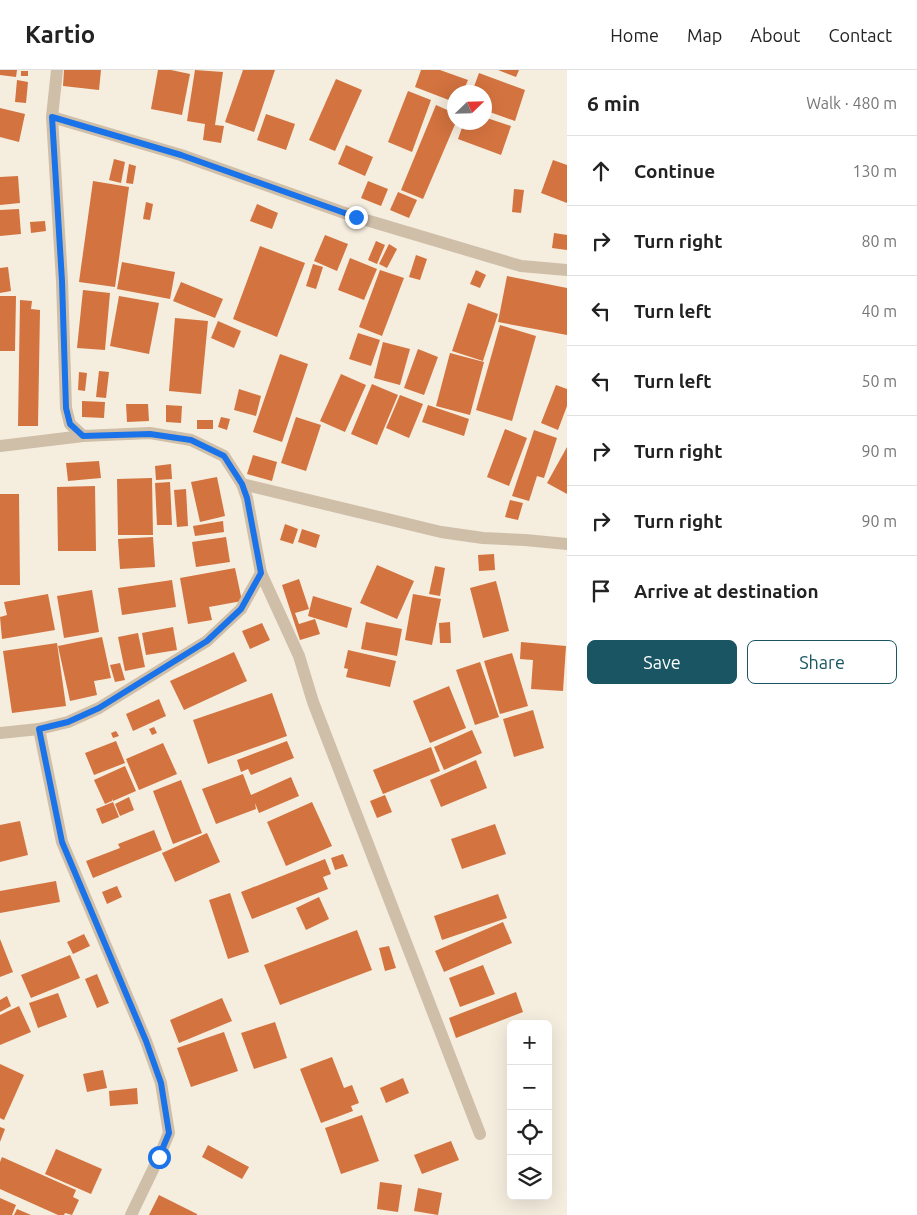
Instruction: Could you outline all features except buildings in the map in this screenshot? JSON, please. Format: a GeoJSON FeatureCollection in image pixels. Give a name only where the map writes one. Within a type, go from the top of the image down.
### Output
{"type":"FeatureCollection","features":[{"type":"Feature","properties":{"kind":"street"},"geometry":{"type":"LineString","coordinates":[[57,70],[52,117],[62,281],[66,408],[70,424],[83,436]]}},
{"type":"Feature","properties":{"kind":"street"},"geometry":{"type":"LineString","coordinates":[[52,117],[181,155],[365,220],[522,266],[567,270]]}},
{"type":"Feature","properties":{"kind":"street"},"geometry":{"type":"LineString","coordinates":[[0,446],[83,436],[150,434],[191,440],[224,456],[242,484],[247,498],[261,573],[299,656],[312,702],[480,1134]]}},
{"type":"Feature","properties":{"kind":"street"},"geometry":{"type":"LineString","coordinates":[[242,484],[441,532],[483,538],[567,544]]}},
{"type":"Feature","properties":{"kind":"street"},"geometry":{"type":"LineString","coordinates":[[0,733],[39,729],[68,722],[99,708],[207,641],[241,609],[261,573]]}},
{"type":"Feature","properties":{"kind":"street"},"geometry":{"type":"LineString","coordinates":[[39,729],[62,842],[146,1041],[161,1083],[169,1133],[131,1215]]}},
{"type":"Feature","properties":{"kind":"route"},"geometry":{"type":"LineString","coordinates":[[159,1157],[169,1133],[161,1083],[146,1041],[62,842],[39,729],[68,722],[99,708],[207,641],[241,609],[261,573],[247,498],[242,484],[224,456],[191,440],[150,434],[83,436],[70,424],[66,408],[62,281],[52,117],[181,155],[356,217]]}}]}
